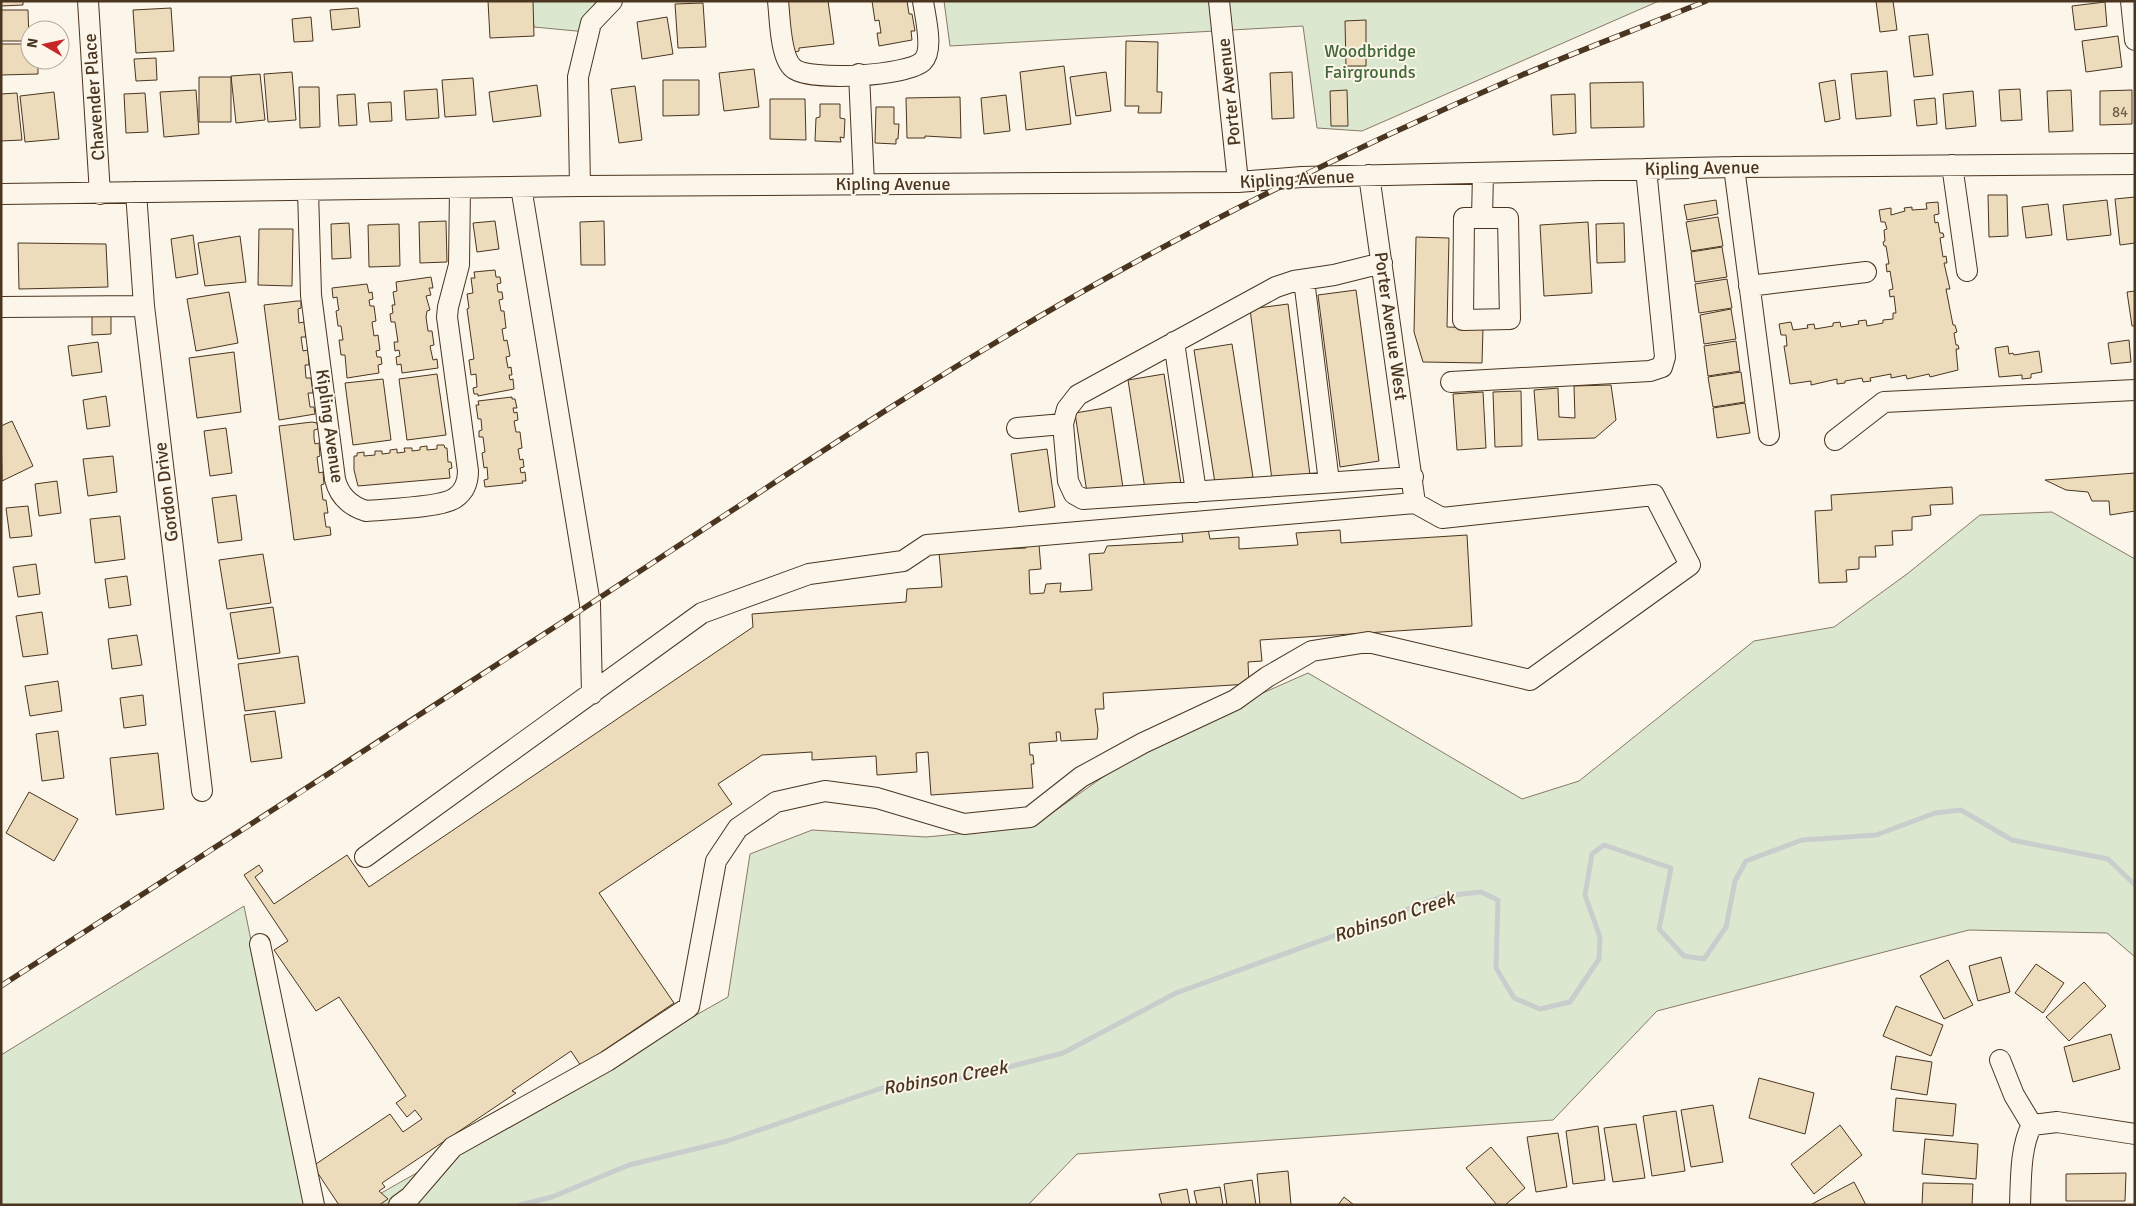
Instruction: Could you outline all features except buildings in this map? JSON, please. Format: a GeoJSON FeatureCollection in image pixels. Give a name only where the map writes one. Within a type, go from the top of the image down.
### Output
{"type":"FeatureCollection","features":[{"type":"Feature","properties":{"kind":"street","name":"Chavender Place"},"geometry":{"type":"LineString","coordinates":[[88,1],[100,194]]}},
{"type":"Feature","properties":{"kind":"street"},"geometry":{"type":"LineString","coordinates":[[580,186],[578,77],[591,23],[612,1]]}},
{"type":"Feature","properties":{"kind":"street"},"geometry":{"type":"LineString","coordinates":[[778,1],[785,56],[792,68],[801,73],[818,76],[897,72],[914,68],[925,60],[929,47],[924,1]]}},
{"type":"Feature","properties":{"kind":"street","name":"Porter Avenue"},"geometry":{"type":"LineString","coordinates":[[1219,1],[1238,182]]}},
{"type":"Feature","properties":{"kind":"street"},"geometry":{"type":"LineString","coordinates":[[2130,1],[2135,40]]}},
{"type":"Feature","properties":{"kind":"street"},"geometry":{"type":"LineString","coordinates":[[859,74],[864,184]]}},
{"type":"Feature","properties":{"kind":"street","name":"Kipling Avenue"},"geometry":{"type":"LineString","coordinates":[[1,194],[580,186],[1238,182],[1302,177],[1734,167],[2135,164]]}},
{"type":"Feature","properties":{"kind":"street"},"geometry":{"type":"LineString","coordinates":[[1952,165],[1967,271]]}},
{"type":"Feature","properties":{"kind":"street"},"geometry":{"type":"LineString","coordinates":[[1734,167],[1769,435]]}},
{"type":"Feature","properties":{"kind":"street"},"geometry":{"type":"LineString","coordinates":[[1452,382],[1650,371],[1662,367],[1665,357],[1646,169]]}},
{"type":"Feature","properties":{"kind":"street"},"geometry":{"type":"LineString","coordinates":[[1482,218],[1483,173]]}},
{"type":"Feature","properties":{"kind":"street","name":"Porter Avenue West"},"geometry":{"type":"LineString","coordinates":[[1369,175],[1413,477],[1415,503]]}},
{"type":"Feature","properties":{"kind":"street"},"geometry":{"type":"LineString","coordinates":[[521,187],[590,604],[592,694]]}},
{"type":"Feature","properties":{"kind":"street","name":"Kipling Avenue"},"geometry":{"type":"LineString","coordinates":[[308,190],[310,289],[335,479],[346,500],[356,507],[366,510],[446,502],[460,494],[467,482],[468,471],[447,313],[459,265],[460,188]]}},
{"type":"Feature","properties":{"kind":"street","name":"Gordon Drive"},"geometry":{"type":"LineString","coordinates":[[136,192],[144,306],[202,791]]}},
{"type":"Feature","properties":{"kind":"street"},"geometry":{"type":"LineString","coordinates":[[1464,218],[1482,218],[1508,218],[1510,319],[1463,320],[1464,218]]}},
{"type":"Feature","properties":{"kind":"street"},"geometry":{"type":"LineString","coordinates":[[1382,263],[1276,287],[1078,395],[1067,409],[1063,424],[1068,481],[1074,494],[1083,499],[1413,477]]}},
{"type":"Feature","properties":{"kind":"street"},"geometry":{"type":"LineString","coordinates":[[1750,286],[1866,272]]}},
{"type":"Feature","properties":{"kind":"street"},"geometry":{"type":"LineString","coordinates":[[1304,280],[1329,482]]}},
{"type":"Feature","properties":{"kind":"street"},"geometry":{"type":"LineString","coordinates":[[1,307],[144,306]]}},
{"type":"Feature","properties":{"kind":"street"},"geometry":{"type":"LineString","coordinates":[[1174,342],[1196,492]]}},
{"type":"Feature","properties":{"kind":"street"},"geometry":{"type":"LineString","coordinates":[[1835,440],[1884,402],[2135,390]]}},
{"type":"Feature","properties":{"kind":"street"},"geometry":{"type":"LineString","coordinates":[[1017,428],[1063,424]]}},
{"type":"Feature","properties":{"kind":"street"},"geometry":{"type":"LineString","coordinates":[[365,857],[702,613],[809,574],[902,560],[927,545],[1415,503],[1442,518],[1654,495],[1690,565],[1530,680],[1368,642],[1312,651],[1267,677],[1235,700],[1143,742],[1081,777],[1030,816],[964,824],[877,798],[825,791],[776,802],[738,828],[716,861],[689,1007],[607,1061],[453,1147],[410,1197],[399,1205]]}},
{"type":"Feature","properties":{"kind":"street"},"geometry":{"type":"LineString","coordinates":[[260,944],[314,1205]]}},
{"type":"Feature","properties":{"kind":"street"},"geometry":{"type":"LineString","coordinates":[[2000,1060],[2014,1095],[2032,1125]]}},
{"type":"Feature","properties":{"kind":"street"},"geometry":{"type":"LineString","coordinates":[[2032,1125],[2057,1122],[2135,1134]]}},
{"type":"Feature","properties":{"kind":"street"},"geometry":{"type":"LineString","coordinates":[[2020,1205],[2027,1134],[2032,1125]]}},
{"type":"Feature","properties":{"kind":"green space"},"geometry":{"type":"Polygon","coordinates":[[[531,1],[612,1],[587,32],[534,27],[531,1]]]}},
{"type":"Feature","properties":{"kind":"green space","name":"Woodbridge Fairgrounds"},"geometry":{"type":"Polygon","coordinates":[[[944,1],[1659,1],[1362,131],[1317,128],[1303,26],[950,46],[944,1]]]}},
{"type":"Feature","properties":{"kind":"green space"},"geometry":{"type":"Polygon","coordinates":[[[2052,512],[2135,559],[2135,957],[2107,933],[1969,930],[1657,1011],[1553,1120],[1077,1154],[1028,1205],[360,1205],[728,997],[750,854],[812,830],[926,837],[1032,827],[1154,741],[1308,673],[1522,799],[1579,781],[1754,641],[1834,627],[1907,574],[1980,515],[2052,512]]]}},
{"type":"Feature","properties":{"kind":"green space"},"geometry":{"type":"Polygon","coordinates":[[[244,906],[305,1205],[1,1205],[1,1055],[244,906]]]}},
{"type":"Feature","properties":{"kind":"waterway","name":"Robinson Creek"},"geometry":{"type":"LineString","coordinates":[[520,1205],[552,1197],[629,1165],[727,1141],[882,1088],[970,1077],[1063,1053],[1176,993],[1444,896],[1481,892],[1498,900],[1496,968],[1514,998],[1540,1009],[1570,1002],[1599,959],[1600,937],[1585,895],[1592,854],[1604,845],[1671,868],[1659,929],[1684,956],[1704,959],[1726,927],[1735,881],[1746,861],[1802,840],[1876,835],[1935,813],[1961,810],[2012,840],[2108,859],[2135,885]]}},
{"type":"Feature","properties":{"kind":"railway"},"geometry":{"type":"LineString","coordinates":[[1,986],[845,437],[1044,314],[1213,221],[1366,145],[1522,75],[1706,1]]}}]}
